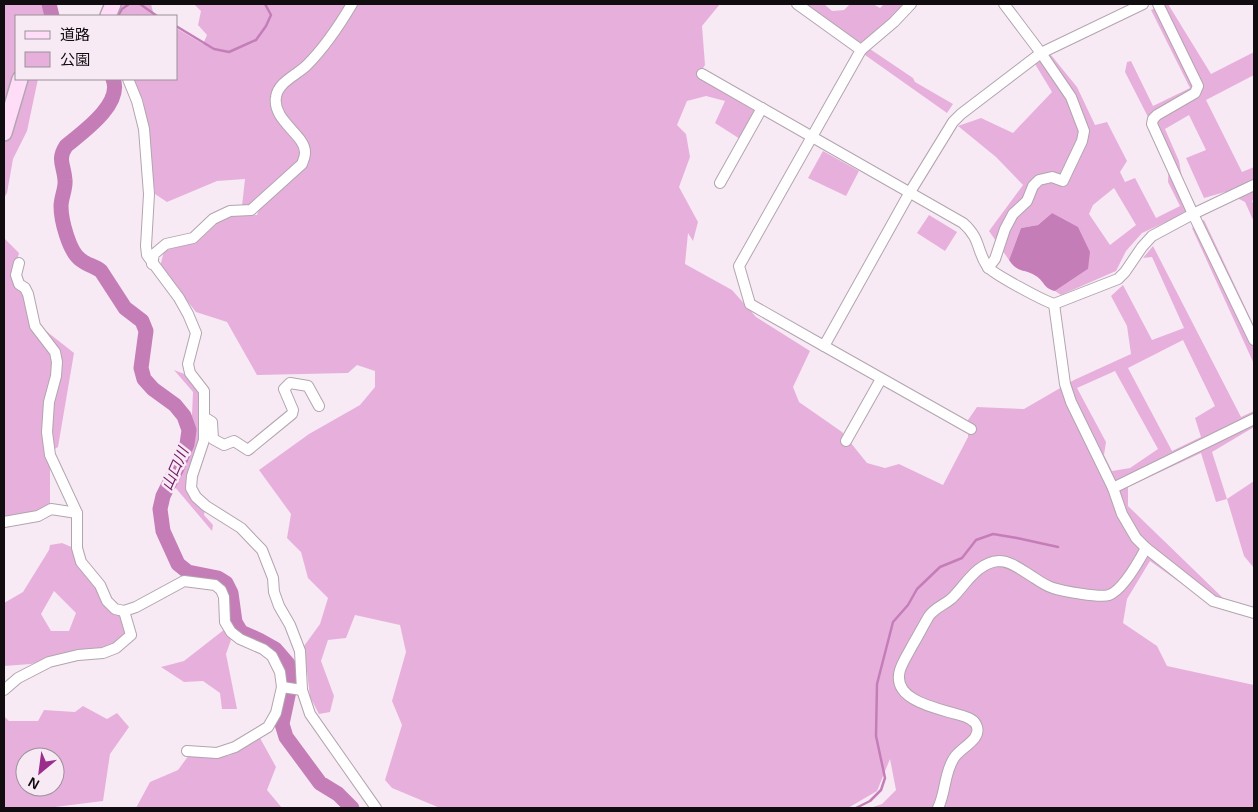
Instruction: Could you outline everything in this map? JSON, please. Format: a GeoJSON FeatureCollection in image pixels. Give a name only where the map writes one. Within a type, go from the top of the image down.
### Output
{"type":"FeatureCollection","features":[{"type":"Feature","properties":{"kind":"street"},"geometry":{"type":"LineString","coordinates":[[152,264],[154,254],[166,244],[193,238],[213,219],[230,211],[251,210],[302,164],[305,154],[304,146],[277,112],[276,97],[281,85],[306,66],[335,32],[352,4]]}},
{"type":"Feature","properties":{"kind":"street"},"geometry":{"type":"LineString","coordinates":[[796,4],[861,50]]}},
{"type":"Feature","properties":{"kind":"street"},"geometry":{"type":"LineString","coordinates":[[911,4],[894,22],[861,50],[739,266],[750,304],[971,429]]}},
{"type":"Feature","properties":{"kind":"street"},"geometry":{"type":"LineString","coordinates":[[988,268],[994,259],[1005,229],[1013,214],[1027,201],[1033,186],[1039,180],[1052,177],[1063,181],[1082,141],[1084,131],[1071,97],[1004,4]]}},
{"type":"Feature","properties":{"kind":"street"},"geometry":{"type":"LineString","coordinates":[[824,346],[910,192],[953,122],[1041,53],[1143,4]]}},
{"type":"Feature","properties":{"kind":"street"},"geometry":{"type":"LineString","coordinates":[[1158,4],[1198,86],[1195,93],[1152,119],[1152,124],[1254,340]]}},
{"type":"Feature","properties":{"kind":"street"},"geometry":{"type":"LineString","coordinates":[[702,74],[811,138],[963,223],[972,231],[992,273],[1054,304],[1118,279],[1152,236],[1254,185]]}},
{"type":"Feature","properties":{"kind":"street"},"geometry":{"type":"LineString","coordinates":[[4,133],[20,80]]}},
{"type":"Feature","properties":{"kind":"street"},"geometry":{"type":"LineString","coordinates":[[128,80],[137,101],[144,129],[149,194],[147,256],[179,298],[196,333],[188,364],[190,373],[204,391],[204,440],[192,476],[192,488],[196,497],[206,506],[241,528],[262,550],[273,578],[274,592],[279,606],[290,625],[300,651],[302,690],[310,714],[315,724],[376,808]]}},
{"type":"Feature","properties":{"kind":"street"},"geometry":{"type":"LineString","coordinates":[[720,184],[762,108]]}},
{"type":"Feature","properties":{"kind":"street"},"geometry":{"type":"LineString","coordinates":[[19,263],[16,275],[19,284],[25,288],[28,294],[35,326],[55,352],[57,362],[56,376],[49,402],[48,440],[50,455],[77,513],[77,548],[81,562],[100,585],[107,601],[115,609],[124,611],[136,607],[184,581],[215,585],[222,590],[225,622],[231,632],[240,639],[263,648],[272,656],[280,672],[282,687],[276,713],[268,727],[235,747],[217,754],[187,751]]}},
{"type":"Feature","properties":{"kind":"street"},"geometry":{"type":"LineString","coordinates":[[1054,304],[1065,384],[1071,402],[1113,488],[1122,514],[1136,538],[1213,601],[1254,613]]}},
{"type":"Feature","properties":{"kind":"street"},"geometry":{"type":"LineString","coordinates":[[846,441],[881,379]]}},
{"type":"Feature","properties":{"kind":"street"},"geometry":{"type":"LineString","coordinates":[[204,418],[212,422],[213,438],[224,445],[234,441],[248,450],[292,414],[293,410],[284,389],[290,383],[308,386],[319,406]]}},
{"type":"Feature","properties":{"kind":"street"},"geometry":{"type":"LineString","coordinates":[[1113,488],[1254,419]]}},
{"type":"Feature","properties":{"kind":"street"},"geometry":{"type":"LineString","coordinates":[[4,522],[38,516],[51,509],[77,513]]}},
{"type":"Feature","properties":{"kind":"street"},"geometry":{"type":"LineString","coordinates":[[938,808],[943,798],[948,770],[954,758],[963,747],[974,740],[978,732],[973,720],[927,706],[915,700],[905,692],[900,683],[900,672],[903,663],[930,615],[938,607],[954,597],[964,583],[982,567],[998,561],[1008,563],[1052,588],[1099,596],[1109,595],[1118,590],[1146,548]]}},
{"type":"Feature","properties":{"kind":"street"},"geometry":{"type":"LineString","coordinates":[[4,690],[18,678],[49,662],[78,655],[103,653],[116,648],[131,635],[124,611]]}},
{"type":"Feature","properties":{"kind":"street"},"geometry":{"type":"LineString","coordinates":[[282,687],[302,690]]}},
{"type":"Feature","properties":{"kind":"green space"},"geometry":{"type":"Polygon","coordinates":[[[4,4],[45,4],[47,15],[15,15],[15,80],[38,80],[27,131],[13,159],[7,193],[4,198],[4,4]]]}},
{"type":"Feature","properties":{"kind":"green space"},"geometry":{"type":"Polygon","coordinates":[[[121,4],[151,4],[154,15],[119,15],[121,4]]]}},
{"type":"Feature","properties":{"kind":"green space"},"geometry":{"type":"Polygon","coordinates":[[[194,4],[720,4],[702,26],[705,65],[698,76],[756,109],[740,139],[715,123],[725,101],[706,96],[687,101],[677,125],[686,134],[690,157],[679,187],[698,222],[693,241],[688,233],[685,264],[732,290],[756,317],[810,351],[793,387],[799,402],[842,432],[867,463],[885,468],[899,464],[943,485],[968,437],[968,420],[977,407],[1024,409],[1074,380],[1131,354],[1127,326],[1111,296],[1123,285],[1152,340],[1184,328],[1152,257],[1143,258],[1153,246],[1241,417],[1254,411],[1254,427],[1212,452],[1227,499],[1216,502],[1201,453],[1128,487],[1128,506],[1224,599],[1213,606],[1150,561],[1127,599],[1123,623],[1157,646],[1167,666],[1254,685],[1254,808],[870,808],[882,804],[896,790],[890,759],[877,791],[848,808],[440,808],[392,788],[385,780],[402,725],[392,701],[406,652],[400,625],[355,615],[346,638],[328,640],[321,661],[334,696],[330,712],[319,714],[310,697],[304,646],[320,624],[328,598],[308,578],[301,552],[287,538],[291,514],[259,470],[309,434],[360,405],[375,387],[375,371],[357,365],[348,373],[257,375],[227,322],[196,312],[160,267],[164,251],[195,241],[225,216],[257,215],[260,206],[242,206],[245,179],[217,181],[167,202],[155,194],[143,100],[132,80],[178,80],[178,29],[203,44],[207,35],[198,25],[201,11],[194,4]],[[1183,340],[1128,368],[1172,451],[1201,437],[1195,418],[1215,406],[1183,340]],[[1115,371],[1077,388],[1106,442],[1104,455],[1112,471],[1130,468],[1158,449],[1115,371]]]}},
{"type":"Feature","properties":{"kind":"green space"},"geometry":{"type":"Polygon","coordinates":[[[801,4],[824,4],[832,11],[844,10],[850,4],[873,4],[880,8],[884,4],[906,4],[869,39],[870,49],[913,78],[915,82],[953,104],[947,113],[865,55],[861,46],[801,4]]]}},
{"type":"Feature","properties":{"kind":"green space"},"geometry":{"type":"Polygon","coordinates":[[[1168,4],[1211,74],[1254,52],[1254,75],[1206,100],[1242,172],[1254,167],[1254,199],[1252,201],[1254,205],[1254,222],[1245,202],[1225,192],[1204,198],[1186,158],[1206,150],[1189,115],[1165,129],[1179,161],[1188,212],[1142,233],[1126,251],[1116,271],[1061,295],[1055,291],[1088,269],[1052,213],[1038,225],[1021,228],[1009,260],[989,231],[1023,185],[996,157],[958,126],[981,118],[1013,133],[1052,92],[1035,64],[1051,55],[1077,87],[1095,125],[1107,122],[1127,161],[1120,172],[1125,182],[1135,178],[1156,218],[1180,206],[1168,182],[1169,158],[1125,72],[1127,62],[1131,61],[1153,106],[1190,88],[1151,10],[1168,4]],[[1114,188],[1093,205],[1089,214],[1110,245],[1136,225],[1114,188]]]}},
{"type":"Feature","properties":{"kind":"green space"},"geometry":{"type":"Polygon","coordinates":[[[823,151],[859,171],[846,196],[808,178],[823,151]]]}},
{"type":"Feature","properties":{"kind":"green space"},"geometry":{"type":"Polygon","coordinates":[[[929,215],[957,232],[945,251],[917,233],[929,215]]]}},
{"type":"Feature","properties":{"kind":"green space"},"geometry":{"type":"Polygon","coordinates":[[[1204,220],[1254,326],[1254,364],[1192,228],[1204,220]]]}},
{"type":"Feature","properties":{"kind":"green space"},"geometry":{"type":"Polygon","coordinates":[[[4,222],[5,239],[19,253],[12,280],[25,291],[52,356],[52,372],[42,426],[50,466],[50,504],[35,514],[4,518],[4,222]]]}},
{"type":"Feature","properties":{"kind":"green space"},"geometry":{"type":"Polygon","coordinates":[[[41,327],[74,353],[58,447],[53,450],[51,412],[59,376],[41,327]]]}},
{"type":"Feature","properties":{"kind":"green space"},"geometry":{"type":"Polygon","coordinates":[[[174,370],[187,375],[201,392],[200,443],[187,480],[190,495],[205,510],[204,515],[213,525],[212,531],[174,486],[191,442],[192,427],[187,416],[192,415],[193,392],[174,370]]]}},
{"type":"Feature","properties":{"kind":"green space"},"geometry":{"type":"Polygon","coordinates":[[[1254,481],[1254,568],[1244,556],[1227,499],[1254,481]]]}},
{"type":"Feature","properties":{"kind":"green space"},"geometry":{"type":"Polygon","coordinates":[[[62,543],[74,548],[120,614],[128,634],[110,648],[76,651],[31,664],[4,666],[4,603],[23,592],[49,550],[50,545],[62,543]],[[54,591],[41,614],[51,631],[69,631],[76,613],[54,591]]]}},
{"type":"Feature","properties":{"kind":"green space"},"geometry":{"type":"Polygon","coordinates":[[[225,629],[231,640],[226,654],[237,709],[222,709],[220,693],[203,681],[184,682],[161,667],[184,661],[225,629]]]}},
{"type":"Feature","properties":{"kind":"green space"},"geometry":{"type":"Polygon","coordinates":[[[83,706],[107,719],[117,713],[129,727],[110,754],[103,801],[47,808],[4,808],[4,716],[9,721],[38,721],[44,710],[75,712],[83,706]]]}},
{"type":"Feature","properties":{"kind":"green space"},"geometry":{"type":"Polygon","coordinates":[[[260,738],[276,767],[267,790],[282,808],[136,808],[150,782],[178,770],[189,755],[228,756],[260,738]]]}},
{"type":"Feature","properties":{"kind":"shaded area"},"geometry":{"type":"Polygon","coordinates":[[[1052,213],[1078,227],[1090,252],[1088,269],[1055,291],[1046,287],[1039,278],[1015,267],[1009,260],[1021,228],[1038,225],[1052,213]]]}},
{"type":"Feature","properties":{"kind":"waterway","name":"山口川"},"geometry":{"type":"LineString","coordinates":[[49,4],[52,15]]}},
{"type":"Feature","properties":{"kind":"waterway"},"geometry":{"type":"LineString","coordinates":[[119,15],[122,9],[129,4]]}},
{"type":"Feature","properties":{"kind":"waterway"},"geometry":{"type":"LineString","coordinates":[[140,4],[156,15]]}},
{"type":"Feature","properties":{"kind":"waterway"},"geometry":{"type":"LineString","coordinates":[[178,27],[214,49],[229,52],[256,40],[271,15],[265,4]]}},
{"type":"Feature","properties":{"kind":"waterway","name":"山口川"},"geometry":{"type":"LineString","coordinates":[[113,80],[115,88],[112,98],[100,117],[66,146],[63,151],[61,159],[65,183],[61,212],[66,235],[77,256],[83,262],[101,271],[125,308],[142,321],[146,331],[141,368],[144,379],[153,389],[175,405],[184,416],[189,430],[187,444],[163,496],[160,509],[163,531],[178,564],[188,572],[218,578],[226,583],[231,593],[235,622],[241,632],[275,649],[288,664],[289,691],[282,724],[286,737],[320,783],[338,794],[352,808]]}},
{"type":"Feature","properties":{"kind":"waterway"},"geometry":{"type":"LineString","coordinates":[[856,808],[870,801],[881,790],[885,778],[876,736],[877,684],[893,622],[908,605],[917,589],[940,567],[962,558],[976,540],[993,534],[1058,547]]}}]}
